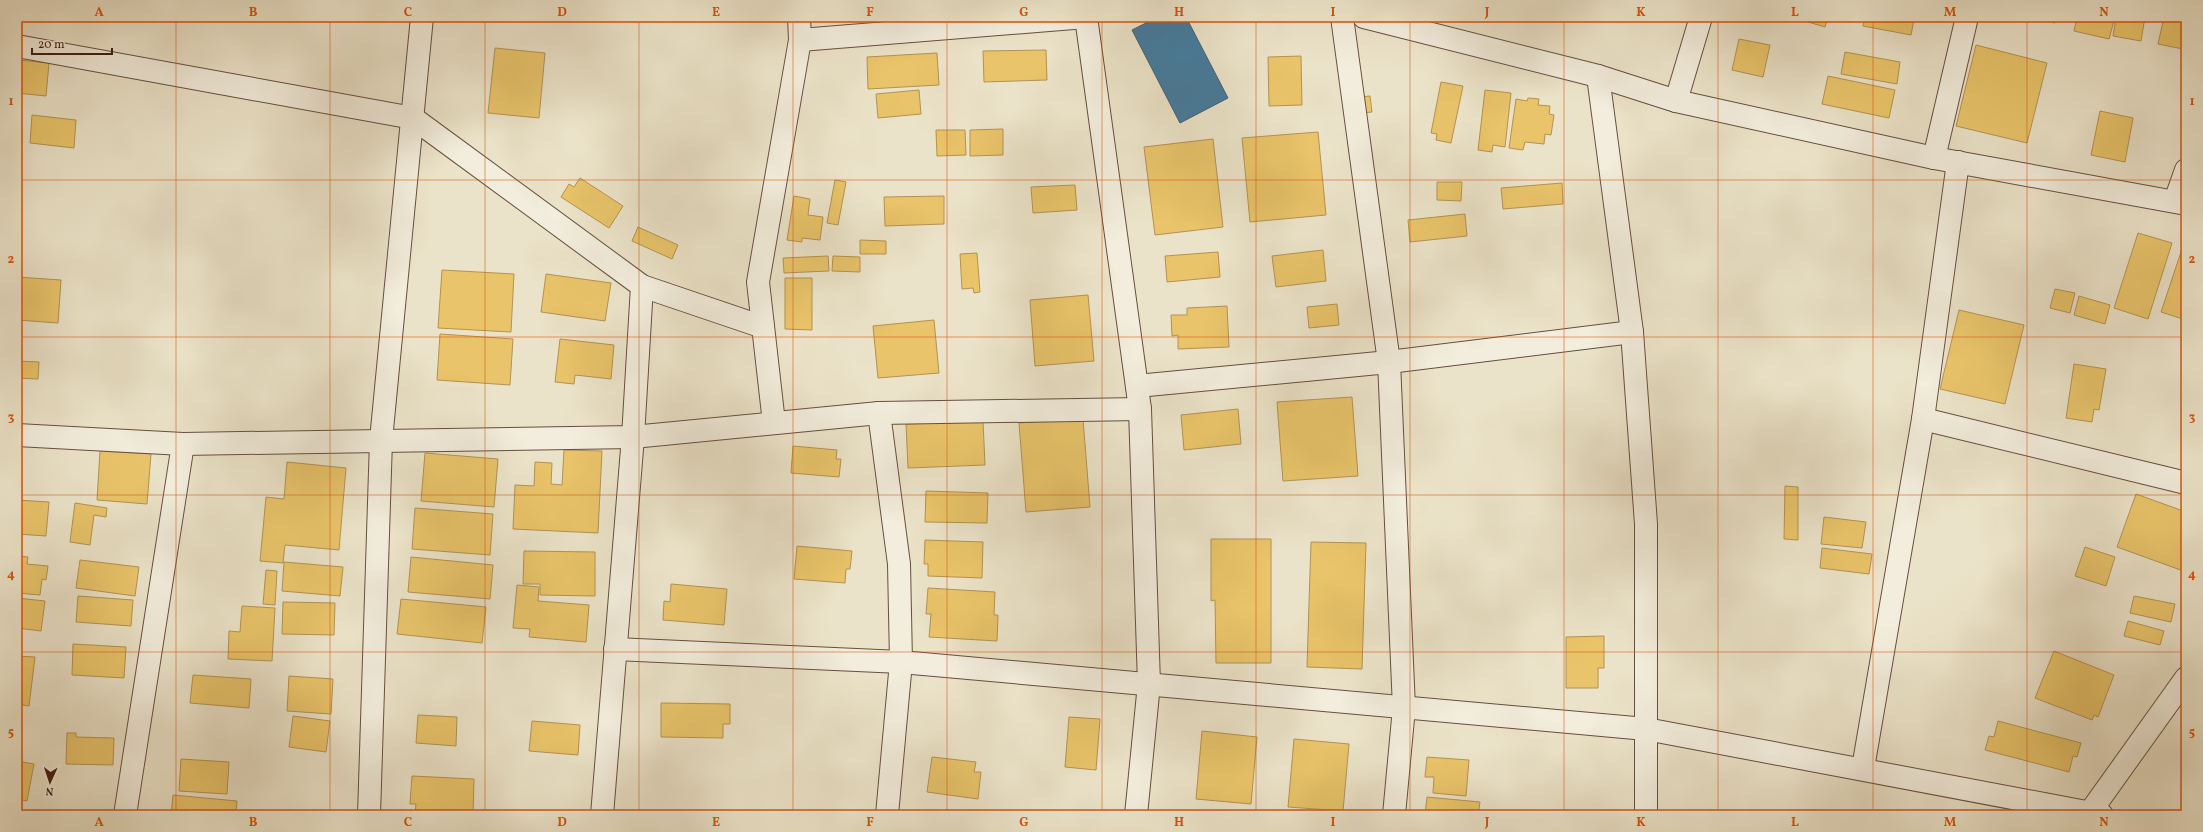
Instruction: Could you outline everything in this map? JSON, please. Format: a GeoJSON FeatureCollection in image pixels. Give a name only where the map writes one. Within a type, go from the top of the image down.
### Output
{"type":"FeatureCollection","features":[{"type":"Feature","properties":{"kind":"street"},"geometry":{"type":"LineString","coordinates":[[369,815],[381,440],[422,17]]}},
{"type":"Feature","properties":{"kind":"street"},"geometry":{"type":"LineString","coordinates":[[774,423],[758,282],[800,40],[799,17]]}},
{"type":"Feature","properties":{"kind":"street"},"geometry":{"type":"LineString","coordinates":[[800,40],[1086,17],[1140,409],[1149,684],[1136,815]]}},
{"type":"Feature","properties":{"kind":"street"},"geometry":{"type":"LineString","coordinates":[[1342,17],[1389,362],[1404,708],[1394,815]]}},
{"type":"Feature","properties":{"kind":"street"},"geometry":{"type":"LineString","coordinates":[[1364,17],[1598,76],[1676,100],[1934,158],[2181,203],[2186,170]]}},
{"type":"Feature","properties":{"kind":"street"},"geometry":{"type":"LineString","coordinates":[[1676,100],[1701,17]]}},
{"type":"Feature","properties":{"kind":"street"},"geometry":{"type":"LineString","coordinates":[[1934,158],[1967,17]]}},
{"type":"Feature","properties":{"kind":"street"},"geometry":{"type":"LineString","coordinates":[[17,46],[413,118],[642,286],[763,327]]}},
{"type":"Feature","properties":{"kind":"street"},"geometry":{"type":"LineString","coordinates":[[1598,76],[1632,332],[1646,524],[1646,815]]}},
{"type":"Feature","properties":{"kind":"street"},"geometry":{"type":"LineString","coordinates":[[1863,768],[1924,418],[1958,162]]}},
{"type":"Feature","properties":{"kind":"street"},"geometry":{"type":"LineString","coordinates":[[602,815],[633,437],[642,286]]}},
{"type":"Feature","properties":{"kind":"street"},"geometry":{"type":"LineString","coordinates":[[1137,386],[1389,362],[1632,332]]}},
{"type":"Feature","properties":{"kind":"street"},"geometry":{"type":"LineString","coordinates":[[17,435],[183,444],[633,437],[879,413],[1140,409]]}},
{"type":"Feature","properties":{"kind":"street"},"geometry":{"type":"LineString","coordinates":[[879,413],[899,564],[901,662],[887,815]]}},
{"type":"Feature","properties":{"kind":"street"},"geometry":{"type":"LineString","coordinates":[[1924,418],[2186,483]]}},
{"type":"Feature","properties":{"kind":"street"},"geometry":{"type":"LineString","coordinates":[[125,815],[183,444]]}},
{"type":"Feature","properties":{"kind":"street"},"geometry":{"type":"LineString","coordinates":[[615,649],[901,662],[1646,729],[1863,768],[2094,814],[2186,678]]}},
{"type":"Feature","properties":{"kind":"building: Homes"},"geometry":{"type":"Polygon","coordinates":[[[224,17],[257,17],[257,20],[224,19],[224,17]]]}},
{"type":"Feature","properties":{"kind":"building: Homes"},"geometry":{"type":"Polygon","coordinates":[[[1809,17],[1828,17],[1825,27],[1808,22],[1809,17]]]}},
{"type":"Feature","properties":{"kind":"building: Homes"},"geometry":{"type":"Polygon","coordinates":[[[1865,17],[1907,17],[1906,19],[1914,20],[1911,35],[1863,26],[1865,17]]]}},
{"type":"Feature","properties":{"kind":"building: Homes"},"geometry":{"type":"Polygon","coordinates":[[[2030,17],[2057,17],[2055,23],[2030,17]]]}},
{"type":"Feature","properties":{"kind":"building: Homes"},"geometry":{"type":"Polygon","coordinates":[[[2077,17],[2115,17],[2109,39],[2074,31],[2077,17]]]}},
{"type":"Feature","properties":{"kind":"building: Homes"},"geometry":{"type":"Polygon","coordinates":[[[2116,17],[2145,17],[2141,41],[2113,36],[2116,17]]]}},
{"type":"Feature","properties":{"kind":"building: Homes"},"geometry":{"type":"Polygon","coordinates":[[[2164,17],[2186,17],[2183,49],[2158,44],[2164,17]]]}},
{"type":"Feature","properties":{"kind":"building: Homes"},"geometry":{"type":"Polygon","coordinates":[[[1739,39],[1770,45],[1763,77],[1732,70],[1739,39]]]}},
{"type":"Feature","properties":{"kind":"building: Homes"},"geometry":{"type":"Polygon","coordinates":[[[1976,45],[2047,63],[2027,143],[1956,126],[1976,45]]]}},
{"type":"Feature","properties":{"kind":"building: Homes"},"geometry":{"type":"Polygon","coordinates":[[[495,48],[545,53],[539,118],[488,113],[495,48]]]}},
{"type":"Feature","properties":{"kind":"building: Homes"},"geometry":{"type":"Polygon","coordinates":[[[1046,50],[1047,80],[984,82],[983,51],[1046,50]]]}},
{"type":"Feature","properties":{"kind":"building: Homes"},"geometry":{"type":"Polygon","coordinates":[[[1845,52],[1900,62],[1897,84],[1841,74],[1845,52]]]}},
{"type":"Feature","properties":{"kind":"building: Homes"},"geometry":{"type":"Polygon","coordinates":[[[937,53],[939,85],[868,89],[867,57],[937,53]]]}},
{"type":"Feature","properties":{"kind":"building: Homes"},"geometry":{"type":"Polygon","coordinates":[[[1301,56],[1302,105],[1269,106],[1268,57],[1301,56]]]}},
{"type":"Feature","properties":{"kind":"building: Homes"},"geometry":{"type":"Polygon","coordinates":[[[19,60],[49,63],[46,96],[17,93],[19,60]]]}},
{"type":"Feature","properties":{"kind":"building: Homes"},"geometry":{"type":"Polygon","coordinates":[[[1828,76],[1895,90],[1889,118],[1822,104],[1828,76]]]}},
{"type":"Feature","properties":{"kind":"building: Homes"},"geometry":{"type":"Polygon","coordinates":[[[1441,82],[1463,86],[1451,143],[1436,140],[1437,134],[1431,133],[1441,82]]]}},
{"type":"Feature","properties":{"kind":"building: Homes"},"geometry":{"type":"Polygon","coordinates":[[[919,90],[921,114],[878,118],[876,94],[919,90]]]}},
{"type":"Feature","properties":{"kind":"building: Homes"},"geometry":{"type":"Polygon","coordinates":[[[1485,90],[1511,93],[1505,147],[1493,145],[1492,152],[1478,150],[1485,90]]]}},
{"type":"Feature","properties":{"kind":"building: Homes"},"geometry":{"type":"Polygon","coordinates":[[[1370,96],[1372,112],[1362,113],[1360,97],[1370,96]]]}},
{"type":"Feature","properties":{"kind":"building: Homes"},"geometry":{"type":"Polygon","coordinates":[[[1528,98],[1539,99],[1538,105],[1550,106],[1549,114],[1554,115],[1551,135],[1545,134],[1544,144],[1525,142],[1523,150],[1509,148],[1516,99],[1527,101],[1528,98]]]}},
{"type":"Feature","properties":{"kind":"building: Homes"},"geometry":{"type":"Polygon","coordinates":[[[2100,111],[2133,118],[2125,162],[2091,155],[2100,111]]]}},
{"type":"Feature","properties":{"kind":"building: Homes"},"geometry":{"type":"Polygon","coordinates":[[[32,115],[76,120],[74,148],[30,143],[32,115]]]}},
{"type":"Feature","properties":{"kind":"building: Homes"},"geometry":{"type":"Polygon","coordinates":[[[1003,129],[1003,155],[970,156],[970,130],[1003,129]]]}},
{"type":"Feature","properties":{"kind":"building: Homes"},"geometry":{"type":"Polygon","coordinates":[[[936,130],[965,130],[966,155],[937,156],[936,130]]]}},
{"type":"Feature","properties":{"kind":"building: Homes"},"geometry":{"type":"Polygon","coordinates":[[[1318,132],[1326,215],[1250,222],[1242,138],[1318,132]]]}},
{"type":"Feature","properties":{"kind":"building: Homes"},"geometry":{"type":"Polygon","coordinates":[[[1213,139],[1223,227],[1155,235],[1144,147],[1213,139]]]}},
{"type":"Feature","properties":{"kind":"building: Homes"},"geometry":{"type":"Polygon","coordinates":[[[580,178],[623,206],[609,228],[561,197],[569,184],[574,187],[580,178]]]}},
{"type":"Feature","properties":{"kind":"building: Homes"},"geometry":{"type":"Polygon","coordinates":[[[835,180],[846,182],[838,225],[827,223],[835,180]]]}},
{"type":"Feature","properties":{"kind":"building: Homes"},"geometry":{"type":"Polygon","coordinates":[[[1437,182],[1462,182],[1461,201],[1437,200],[1437,182]]]}},
{"type":"Feature","properties":{"kind":"building: Homes"},"geometry":{"type":"Polygon","coordinates":[[[1562,183],[1563,204],[1503,209],[1501,188],[1562,183]]]}},
{"type":"Feature","properties":{"kind":"building: Homes"},"geometry":{"type":"Polygon","coordinates":[[[1075,185],[1077,210],[1033,213],[1031,187],[1075,185]]]}},
{"type":"Feature","properties":{"kind":"building: Homes"},"geometry":{"type":"Polygon","coordinates":[[[794,196],[810,199],[808,215],[823,217],[820,240],[802,238],[802,242],[787,240],[794,196]]]}},
{"type":"Feature","properties":{"kind":"building: Homes"},"geometry":{"type":"Polygon","coordinates":[[[944,196],[944,224],[885,226],[884,197],[944,196]]]}},
{"type":"Feature","properties":{"kind":"building: Homes"},"geometry":{"type":"Polygon","coordinates":[[[1465,214],[1467,236],[1410,242],[1408,220],[1465,214]]]}},
{"type":"Feature","properties":{"kind":"building: Homes"},"geometry":{"type":"Polygon","coordinates":[[[638,227],[678,245],[672,259],[632,241],[638,227]]]}},
{"type":"Feature","properties":{"kind":"building: Homes"},"geometry":{"type":"Polygon","coordinates":[[[2138,233],[2172,243],[2148,319],[2114,308],[2138,233]]]}},
{"type":"Feature","properties":{"kind":"building: Homes"},"geometry":{"type":"Polygon","coordinates":[[[860,240],[886,241],[886,254],[860,254],[860,240]]]}},
{"type":"Feature","properties":{"kind":"building: Homes"},"geometry":{"type":"Polygon","coordinates":[[[2182,249],[2186,250],[2186,320],[2161,312],[2182,249]]]}},
{"type":"Feature","properties":{"kind":"building: Homes"},"geometry":{"type":"Polygon","coordinates":[[[1323,250],[1326,281],[1276,287],[1272,256],[1323,250]]]}},
{"type":"Feature","properties":{"kind":"building: Homes"},"geometry":{"type":"Polygon","coordinates":[[[1218,252],[1220,277],[1167,282],[1165,256],[1218,252]]]}},
{"type":"Feature","properties":{"kind":"building: Homes"},"geometry":{"type":"Polygon","coordinates":[[[977,253],[980,292],[974,293],[973,288],[962,289],[960,254],[977,253]]]}},
{"type":"Feature","properties":{"kind":"building: Homes"},"geometry":{"type":"Polygon","coordinates":[[[828,256],[829,271],[784,273],[783,258],[828,256]]]}},
{"type":"Feature","properties":{"kind":"building: Homes"},"geometry":{"type":"Polygon","coordinates":[[[833,256],[860,257],[860,272],[832,271],[833,256]]]}},
{"type":"Feature","properties":{"kind":"building: Homes"},"geometry":{"type":"Polygon","coordinates":[[[442,270],[514,274],[511,332],[438,328],[442,270]]]}},
{"type":"Feature","properties":{"kind":"building: Homes"},"geometry":{"type":"Polygon","coordinates":[[[546,274],[611,283],[605,321],[541,312],[546,274]]]}},
{"type":"Feature","properties":{"kind":"building: Homes"},"geometry":{"type":"Polygon","coordinates":[[[17,277],[61,280],[58,323],[17,320],[17,277]]]}},
{"type":"Feature","properties":{"kind":"building: Homes"},"geometry":{"type":"Polygon","coordinates":[[[785,278],[812,278],[812,330],[785,329],[785,278]]]}},
{"type":"Feature","properties":{"kind":"building: Homes"},"geometry":{"type":"Polygon","coordinates":[[[2055,289],[2075,293],[2070,313],[2050,308],[2055,289]]]}},
{"type":"Feature","properties":{"kind":"building: Homes"},"geometry":{"type":"Polygon","coordinates":[[[1088,295],[1094,361],[1035,366],[1030,300],[1088,295]]]}},
{"type":"Feature","properties":{"kind":"building: Homes"},"geometry":{"type":"Polygon","coordinates":[[[2079,296],[2110,305],[2105,324],[2074,315],[2079,296]]]}},
{"type":"Feature","properties":{"kind":"building: Homes"},"geometry":{"type":"Polygon","coordinates":[[[1337,304],[1339,325],[1309,328],[1307,307],[1337,304]]]}},
{"type":"Feature","properties":{"kind":"building: Homes"},"geometry":{"type":"Polygon","coordinates":[[[1227,306],[1229,347],[1178,349],[1178,335],[1172,336],[1171,315],[1187,315],[1187,308],[1227,306]]]}},
{"type":"Feature","properties":{"kind":"building: Homes"},"geometry":{"type":"Polygon","coordinates":[[[1959,310],[2024,325],[2005,404],[1940,389],[1959,310]]]}},
{"type":"Feature","properties":{"kind":"building: Homes"},"geometry":{"type":"Polygon","coordinates":[[[934,320],[939,373],[878,378],[873,326],[934,320]]]}},
{"type":"Feature","properties":{"kind":"building: Homes"},"geometry":{"type":"Polygon","coordinates":[[[440,334],[513,339],[510,385],[437,380],[440,334]]]}},
{"type":"Feature","properties":{"kind":"building: Homes"},"geometry":{"type":"Polygon","coordinates":[[[560,339],[614,345],[611,379],[575,375],[574,384],[555,382],[560,339]]]}},
{"type":"Feature","properties":{"kind":"building: Homes"},"geometry":{"type":"Polygon","coordinates":[[[17,361],[39,362],[38,379],[17,378],[17,361]]]}},
{"type":"Feature","properties":{"kind":"building: Homes"},"geometry":{"type":"Polygon","coordinates":[[[2074,364],[2106,369],[2099,410],[2094,409],[2092,422],[2066,418],[2074,364]]]}},
{"type":"Feature","properties":{"kind":"building: Homes"},"geometry":{"type":"Polygon","coordinates":[[[1352,397],[1358,476],[1283,481],[1277,402],[1352,397]]]}},
{"type":"Feature","properties":{"kind":"building: Homes"},"geometry":{"type":"Polygon","coordinates":[[[1238,409],[1241,444],[1184,450],[1181,415],[1238,409]]]}},
{"type":"Feature","properties":{"kind":"building: Homes"},"geometry":{"type":"Polygon","coordinates":[[[1083,419],[1090,507],[1026,512],[1019,423],[1083,419]]]}},
{"type":"Feature","properties":{"kind":"building: Homes"},"geometry":{"type":"Polygon","coordinates":[[[983,421],[985,465],[908,468],[906,424],[983,421]]]}},
{"type":"Feature","properties":{"kind":"building: Homes"},"geometry":{"type":"Polygon","coordinates":[[[793,446],[837,450],[836,459],[841,459],[839,477],[791,473],[793,446]]]}},
{"type":"Feature","properties":{"kind":"building: Homes"},"geometry":{"type":"Polygon","coordinates":[[[564,450],[602,451],[598,533],[513,529],[515,485],[534,486],[535,462],[552,463],[551,484],[562,485],[564,450]]]}},
{"type":"Feature","properties":{"kind":"building: Homes"},"geometry":{"type":"Polygon","coordinates":[[[100,451],[151,454],[147,504],[97,500],[100,451]]]}},
{"type":"Feature","properties":{"kind":"building: Homes"},"geometry":{"type":"Polygon","coordinates":[[[425,453],[498,459],[494,507],[421,501],[425,453]]]}},
{"type":"Feature","properties":{"kind":"building: Homes"},"geometry":{"type":"Polygon","coordinates":[[[287,462],[346,468],[339,550],[285,545],[283,563],[260,561],[266,497],[284,499],[287,462]]]}},
{"type":"Feature","properties":{"kind":"building: Homes"},"geometry":{"type":"Polygon","coordinates":[[[1785,486],[1798,487],[1798,540],[1784,539],[1785,486]]]}},
{"type":"Feature","properties":{"kind":"building: Homes"},"geometry":{"type":"Polygon","coordinates":[[[926,491],[988,493],[987,523],[925,522],[926,491]]]}},
{"type":"Feature","properties":{"kind":"building: Homes"},"geometry":{"type":"Polygon","coordinates":[[[2136,494],[2186,512],[2186,572],[2117,547],[2136,494]]]}},
{"type":"Feature","properties":{"kind":"building: Homes"},"geometry":{"type":"Polygon","coordinates":[[[17,500],[49,502],[46,536],[17,534],[17,500]]]}},
{"type":"Feature","properties":{"kind":"building: Homes"},"geometry":{"type":"Polygon","coordinates":[[[75,503],[107,508],[106,517],[94,515],[90,545],[70,542],[75,503]]]}},
{"type":"Feature","properties":{"kind":"building: Homes"},"geometry":{"type":"Polygon","coordinates":[[[415,508],[493,514],[490,555],[412,549],[415,508]]]}},
{"type":"Feature","properties":{"kind":"building: Homes"},"geometry":{"type":"Polygon","coordinates":[[[1824,517],[1866,522],[1862,548],[1821,544],[1824,517]]]}},
{"type":"Feature","properties":{"kind":"building: Homes"},"geometry":{"type":"Polygon","coordinates":[[[1211,539],[1271,539],[1271,663],[1216,663],[1215,600],[1211,601],[1211,539]]]}},
{"type":"Feature","properties":{"kind":"building: Homes"},"geometry":{"type":"Polygon","coordinates":[[[925,540],[983,542],[982,578],[928,576],[928,564],[924,564],[925,540]]]}},
{"type":"Feature","properties":{"kind":"building: Homes"},"geometry":{"type":"Polygon","coordinates":[[[1311,542],[1366,543],[1362,669],[1307,667],[1311,542]]]}},
{"type":"Feature","properties":{"kind":"building: Homes"},"geometry":{"type":"Polygon","coordinates":[[[797,546],[852,551],[850,569],[846,569],[845,583],[794,579],[797,546]]]}},
{"type":"Feature","properties":{"kind":"building: Homes"},"geometry":{"type":"Polygon","coordinates":[[[2085,547],[2115,557],[2106,586],[2075,576],[2085,547]]]}},
{"type":"Feature","properties":{"kind":"building: Homes"},"geometry":{"type":"Polygon","coordinates":[[[1822,548],[1872,554],[1869,574],[1820,568],[1822,548]]]}},
{"type":"Feature","properties":{"kind":"building: Homes"},"geometry":{"type":"Polygon","coordinates":[[[524,551],[595,552],[595,596],[540,595],[540,584],[523,584],[524,551]]]}},
{"type":"Feature","properties":{"kind":"building: Homes"},"geometry":{"type":"Polygon","coordinates":[[[17,556],[28,557],[27,564],[48,566],[46,580],[42,579],[40,595],[17,593],[17,556]]]}},
{"type":"Feature","properties":{"kind":"building: Homes"},"geometry":{"type":"Polygon","coordinates":[[[411,557],[493,565],[490,599],[408,592],[411,557]]]}},
{"type":"Feature","properties":{"kind":"building: Homes"},"geometry":{"type":"Polygon","coordinates":[[[80,560],[139,567],[135,596],[76,588],[80,560]]]}},
{"type":"Feature","properties":{"kind":"building: Homes"},"geometry":{"type":"Polygon","coordinates":[[[284,562],[343,567],[340,596],[282,591],[284,562]]]}},
{"type":"Feature","properties":{"kind":"building: Homes"},"geometry":{"type":"Polygon","coordinates":[[[266,570],[277,571],[275,605],[263,604],[266,570]]]}},
{"type":"Feature","properties":{"kind":"building: Homes"},"geometry":{"type":"Polygon","coordinates":[[[671,584],[727,589],[724,625],[663,620],[664,601],[670,602],[671,584]]]}},
{"type":"Feature","properties":{"kind":"building: Homes"},"geometry":{"type":"Polygon","coordinates":[[[517,585],[539,587],[538,601],[589,605],[586,642],[529,637],[530,629],[513,628],[517,585]]]}},
{"type":"Feature","properties":{"kind":"building: Homes"},"geometry":{"type":"Polygon","coordinates":[[[928,588],[995,592],[994,615],[998,615],[997,641],[929,637],[931,614],[926,614],[928,588]]]}},
{"type":"Feature","properties":{"kind":"building: Homes"},"geometry":{"type":"Polygon","coordinates":[[[78,596],[133,600],[131,626],[76,622],[78,596]]]}},
{"type":"Feature","properties":{"kind":"building: Homes"},"geometry":{"type":"Polygon","coordinates":[[[2134,596],[2175,604],[2171,622],[2130,613],[2134,596]]]}},
{"type":"Feature","properties":{"kind":"building: Homes"},"geometry":{"type":"Polygon","coordinates":[[[17,598],[45,601],[41,631],[17,628],[17,598]]]}},
{"type":"Feature","properties":{"kind":"building: Homes"},"geometry":{"type":"Polygon","coordinates":[[[401,599],[486,607],[482,643],[397,634],[401,599]]]}},
{"type":"Feature","properties":{"kind":"building: Homes"},"geometry":{"type":"Polygon","coordinates":[[[283,602],[335,603],[334,635],[282,634],[283,602]]]}},
{"type":"Feature","properties":{"kind":"building: Homes"},"geometry":{"type":"Polygon","coordinates":[[[242,606],[275,608],[272,661],[228,659],[229,631],[240,632],[242,606]]]}},
{"type":"Feature","properties":{"kind":"building: Homes"},"geometry":{"type":"Polygon","coordinates":[[[2128,621],[2164,631],[2160,645],[2124,636],[2128,621]]]}},
{"type":"Feature","properties":{"kind":"building: Homes"},"geometry":{"type":"Polygon","coordinates":[[[1604,636],[1604,668],[1598,668],[1598,688],[1566,688],[1566,637],[1604,636]]]}},
{"type":"Feature","properties":{"kind":"building: Homes"},"geometry":{"type":"Polygon","coordinates":[[[73,644],[126,647],[124,678],[72,675],[73,644]]]}},
{"type":"Feature","properties":{"kind":"building: Homes"},"geometry":{"type":"Polygon","coordinates":[[[2054,651],[2114,675],[2098,717],[2094,715],[2092,720],[2035,698],[2054,651]]]}},
{"type":"Feature","properties":{"kind":"building: Homes"},"geometry":{"type":"Polygon","coordinates":[[[17,656],[35,657],[29,706],[17,704],[17,656]]]}},
{"type":"Feature","properties":{"kind":"building: Homes"},"geometry":{"type":"Polygon","coordinates":[[[193,675],[251,679],[249,708],[190,703],[193,675]]]}},
{"type":"Feature","properties":{"kind":"building: Homes"},"geometry":{"type":"Polygon","coordinates":[[[289,676],[333,679],[331,714],[287,711],[289,676]]]}},
{"type":"Feature","properties":{"kind":"building: Homes"},"geometry":{"type":"Polygon","coordinates":[[[661,703],[730,704],[730,724],[723,724],[723,738],[661,737],[661,703]]]}},
{"type":"Feature","properties":{"kind":"building: Homes"},"geometry":{"type":"Polygon","coordinates":[[[418,715],[457,717],[456,746],[416,743],[418,715]]]}},
{"type":"Feature","properties":{"kind":"building: Homes"},"geometry":{"type":"Polygon","coordinates":[[[293,716],[330,721],[326,752],[289,747],[293,716]]]}},
{"type":"Feature","properties":{"kind":"building: Homes"},"geometry":{"type":"Polygon","coordinates":[[[1069,717],[1100,719],[1096,770],[1065,767],[1069,717]]]}},
{"type":"Feature","properties":{"kind":"building: Homes"},"geometry":{"type":"Polygon","coordinates":[[[532,721],[580,725],[578,755],[529,751],[532,721]]]}},
{"type":"Feature","properties":{"kind":"building: Homes"},"geometry":{"type":"Polygon","coordinates":[[[1998,721],[2081,743],[2077,757],[2073,756],[2069,772],[1985,750],[1989,736],[1994,737],[1998,721]]]}},
{"type":"Feature","properties":{"kind":"building: Homes"},"geometry":{"type":"Polygon","coordinates":[[[1202,731],[1257,737],[1251,804],[1196,799],[1202,731]]]}},
{"type":"Feature","properties":{"kind":"building: Homes"},"geometry":{"type":"Polygon","coordinates":[[[67,733],[76,733],[76,737],[114,738],[113,765],[66,764],[67,733]]]}},
{"type":"Feature","properties":{"kind":"building: Homes"},"geometry":{"type":"Polygon","coordinates":[[[1294,739],[1349,744],[1343,811],[1288,807],[1294,739]]]}},
{"type":"Feature","properties":{"kind":"building: Homes"},"geometry":{"type":"Polygon","coordinates":[[[932,757],[976,762],[974,772],[981,772],[978,799],[927,792],[932,757]]]}},
{"type":"Feature","properties":{"kind":"building: Homes"},"geometry":{"type":"Polygon","coordinates":[[[1427,757],[1469,760],[1466,796],[1433,793],[1434,777],[1425,777],[1427,757]]]}},
{"type":"Feature","properties":{"kind":"building: Homes"},"geometry":{"type":"Polygon","coordinates":[[[181,759],[229,762],[227,794],[179,791],[181,759]]]}},
{"type":"Feature","properties":{"kind":"building: Homes"},"geometry":{"type":"Polygon","coordinates":[[[17,761],[34,764],[27,801],[17,799],[19,791],[17,790],[17,761]]]}},
{"type":"Feature","properties":{"kind":"building: Homes"},"geometry":{"type":"Polygon","coordinates":[[[412,776],[474,779],[473,815],[415,813],[416,804],[410,804],[412,776]]]}},
{"type":"Feature","properties":{"kind":"building: Homes"},"geometry":{"type":"Polygon","coordinates":[[[173,795],[237,801],[236,815],[171,815],[173,795]]]}},
{"type":"Feature","properties":{"kind":"building: Homes"},"geometry":{"type":"Polygon","coordinates":[[[1427,797],[1480,802],[1478,815],[1425,815],[1427,797]]]}},
{"type":"Feature","properties":{"kind":"building: Homes"},"geometry":{"type":"Polygon","coordinates":[[[288,810],[336,815],[287,815],[288,810]]]}},
{"type":"Feature","properties":{"kind":"building: Homes"},"geometry":{"type":"Polygon","coordinates":[[[1709,810],[1742,814],[1742,815],[1708,815],[1709,810]]]}},
{"type":"Feature","properties":{"kind":"building: Homes"},"geometry":{"type":"Polygon","coordinates":[[[1806,810],[1843,811],[1843,815],[1805,815],[1806,810]]]}},
{"type":"Feature","properties":{"kind":"building: Homes"},"geometry":{"type":"Polygon","coordinates":[[[1785,811],[1785,815],[1743,815],[1743,812],[1785,811]]]}},
{"type":"Feature","properties":{"kind":"building: Homes"},"geometry":{"type":"Polygon","coordinates":[[[1848,812],[1878,815],[1848,815],[1848,812]]]}},
{"type":"Feature","properties":{"kind":"building: Public"},"geometry":{"type":"Polygon","coordinates":[[[1158,17],[1186,17],[1228,98],[1180,123],[1132,30],[1158,17]]]}}]}
